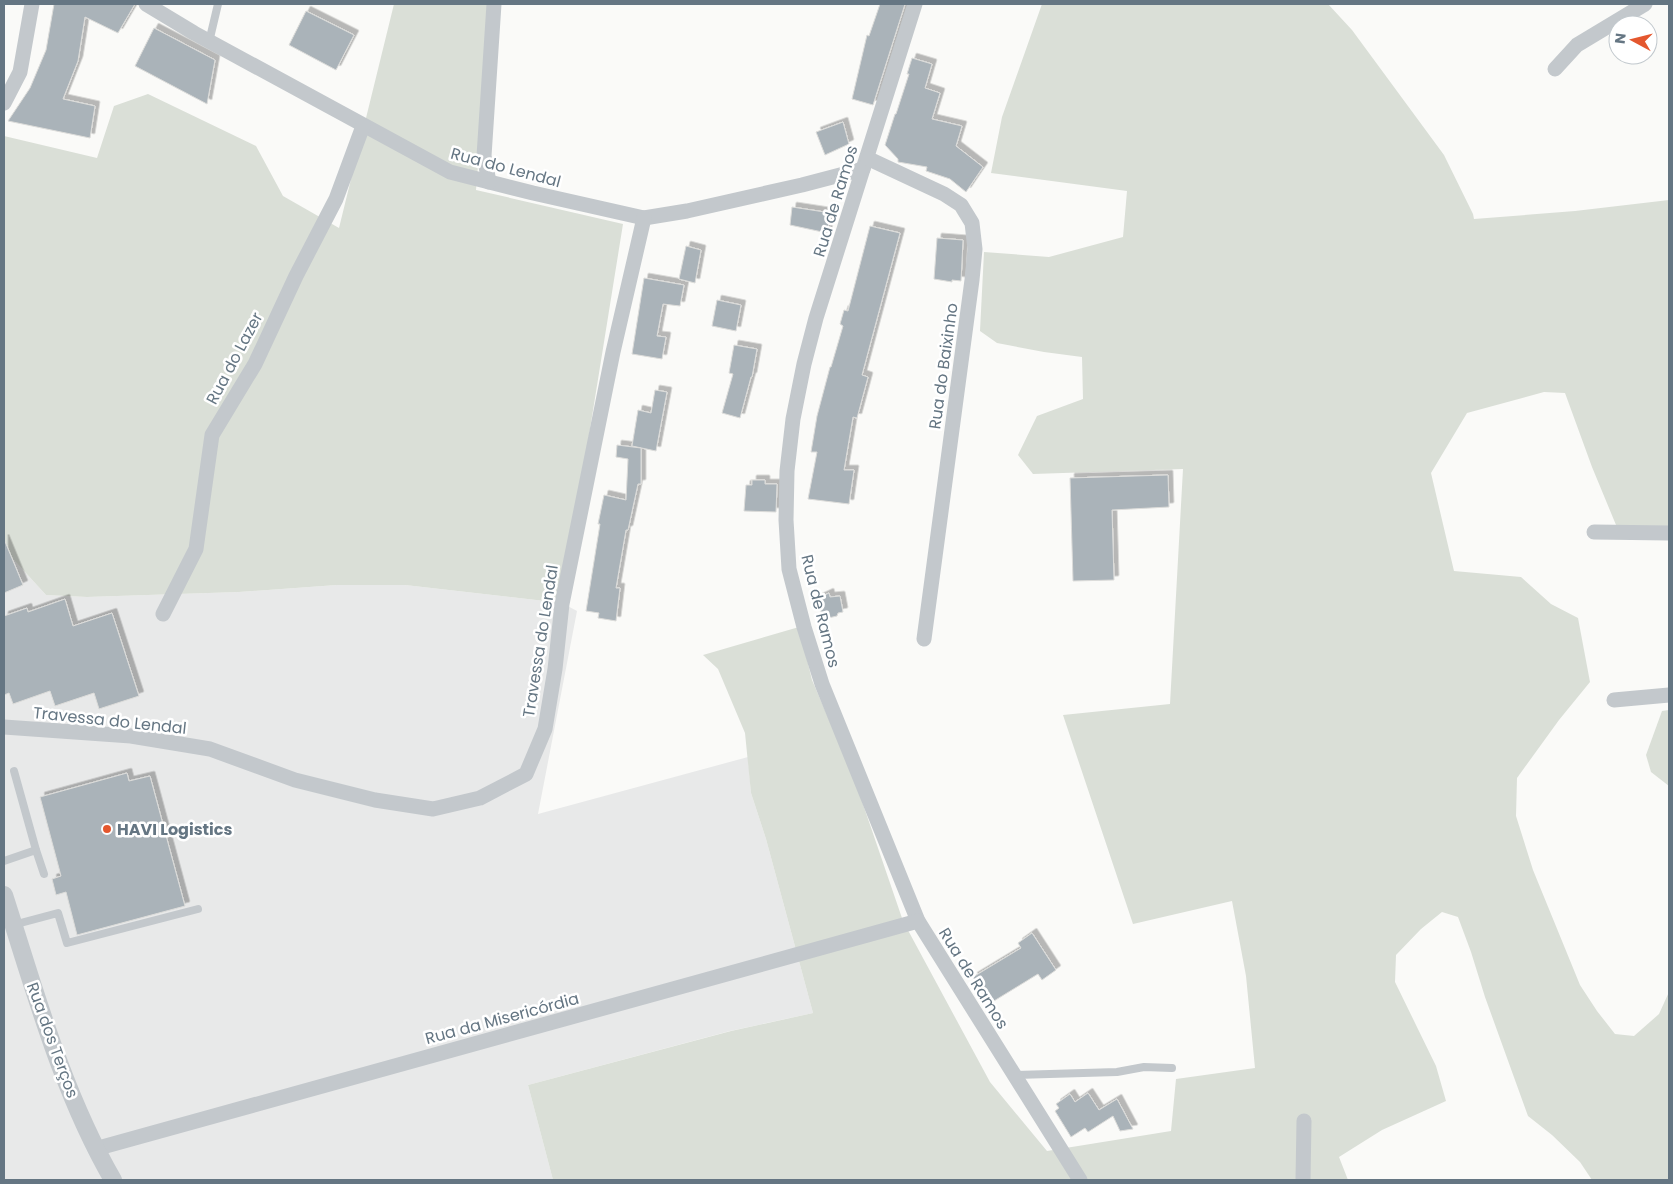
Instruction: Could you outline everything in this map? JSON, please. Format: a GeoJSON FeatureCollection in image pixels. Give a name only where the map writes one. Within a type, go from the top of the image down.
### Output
{"type":"FeatureCollection","features":[{"type":"Feature","properties":{"kind":"street"},"geometry":{"type":"LineString","coordinates":[[4,103],[20,72],[32,4]]}},
{"type":"Feature","properties":{"kind":"street","name":"Rua do Lendal"},"geometry":{"type":"LineString","coordinates":[[146,4],[209,42],[450,172],[644,218],[687,211],[865,164]]}},
{"type":"Feature","properties":{"kind":"street"},"geometry":{"type":"LineString","coordinates":[[489,182],[484,156],[494,4]]}},
{"type":"Feature","properties":{"kind":"street","name":"Rua de Ramos"},"geometry":{"type":"LineString","coordinates":[[915,4],[816,318],[804,364],[793,419],[787,471],[786,520],[789,569],[804,627],[822,684],[918,921],[1080,1180]]}},
{"type":"Feature","properties":{"kind":"street"},"geometry":{"type":"LineString","coordinates":[[1555,68],[1577,44],[1645,4]]}},
{"type":"Feature","properties":{"kind":"street","name":"Rua do Lazer"},"geometry":{"type":"LineString","coordinates":[[163,614],[196,549],[212,435],[254,364],[296,276],[336,199],[363,126]]}},
{"type":"Feature","properties":{"kind":"street","name":"Rua do Baixinho"},"geometry":{"type":"LineString","coordinates":[[865,164],[944,194],[961,206],[972,223],[975,250],[972,280],[924,639]]}},
{"type":"Feature","properties":{"kind":"street","name":"Travessa do Lendal"},"geometry":{"type":"LineString","coordinates":[[4,727],[131,736],[210,749],[295,780],[375,800],[433,809],[480,798],[526,774],[545,729],[555,669],[562,604],[613,352],[644,218]]}},
{"type":"Feature","properties":{"kind":"street"},"geometry":{"type":"LineString","coordinates":[[1594,532],[1669,533]]}},
{"type":"Feature","properties":{"kind":"street"},"geometry":{"type":"LineString","coordinates":[[1614,700],[1669,695]]}},
{"type":"Feature","properties":{"kind":"street","name":"Rua dos Terços"},"geometry":{"type":"LineString","coordinates":[[4,895],[59,1062],[95,1149],[113,1180]]}},
{"type":"Feature","properties":{"kind":"street","name":"Rua da Misericórdia"},"geometry":{"type":"LineString","coordinates":[[95,1149],[918,921]]}},
{"type":"Feature","properties":{"kind":"street"},"geometry":{"type":"LineString","coordinates":[[1303,1180],[1304,1122]]}},
{"type":"Feature","properties":{"kind":"lane"},"geometry":{"type":"LineString","coordinates":[[209,42],[218,4]]}},
{"type":"Feature","properties":{"kind":"lane"},"geometry":{"type":"LineString","coordinates":[[14,771],[44,874]]}},
{"type":"Feature","properties":{"kind":"lane"},"geometry":{"type":"LineString","coordinates":[[4,861],[36,850]]}},
{"type":"Feature","properties":{"kind":"lane"},"geometry":{"type":"LineString","coordinates":[[14,925],[58,914],[67,944],[198,909]]}},
{"type":"Feature","properties":{"kind":"lane"},"geometry":{"type":"LineString","coordinates":[[1014,1075],[1117,1072],[1144,1067],[1172,1068]]}},
{"type":"Feature","properties":{"kind":"shaded area"},"geometry":{"type":"Polygon","coordinates":[[[394,4],[491,4],[476,190],[623,224],[562,603],[405,585],[337,585],[239,592],[87,597],[46,595],[4,549],[4,136],[97,158],[114,106],[148,94],[256,146],[283,196],[339,228],[394,4]]]}},
{"type":"Feature","properties":{"kind":"shaded area"},"geometry":{"type":"Polygon","coordinates":[[[1042,4],[1328,4],[1352,30],[1444,155],[1474,219],[1575,211],[1669,200],[1669,531],[1621,537],[1592,467],[1565,393],[1544,392],[1467,413],[1431,473],[1454,571],[1521,577],[1551,604],[1578,618],[1590,682],[1559,720],[1517,778],[1516,816],[1533,870],[1580,985],[1615,1034],[1634,1036],[1659,1014],[1669,992],[1669,1180],[1592,1180],[1580,1162],[1552,1135],[1528,1116],[1458,917],[1442,912],[1421,929],[1396,955],[1395,982],[1436,1066],[1446,1101],[1382,1130],[1339,1157],[1348,1180],[553,1180],[528,1085],[731,1031],[813,1013],[766,839],[751,793],[745,733],[718,669],[703,655],[799,627],[812,680],[854,778],[903,921],[990,1082],[1047,1151],[1171,1131],[1176,1079],[1255,1068],[1246,976],[1232,901],[1133,924],[1063,715],[1170,704],[1183,469],[1033,474],[1018,455],[1037,416],[1083,399],[1082,357],[997,343],[980,331],[984,252],[1049,257],[1123,237],[1127,191],[991,173],[1002,117],[1042,4]]]}},
{"type":"Feature","properties":{"kind":"shaded area"},"geometry":{"type":"Polygon","coordinates":[[[4,549],[46,595],[87,597],[239,592],[337,585],[405,585],[562,603],[577,611],[538,814],[748,757],[751,793],[766,839],[813,1013],[730,1031],[528,1085],[553,1180],[4,1180],[4,549]]]}},
{"type":"Feature","properties":{"kind":"shaded area"},"geometry":{"type":"Polygon","coordinates":[[[1669,710],[1669,786],[1651,772],[1646,755],[1662,711],[1669,710]]]}},
{"type":"Feature","properties":{"kind":"building"},"geometry":{"type":"Polygon","coordinates":[[[54,4],[135,4],[118,33],[85,17],[78,61],[63,99],[95,106],[90,138],[8,121],[30,88],[46,50],[54,4]]]}},
{"type":"Feature","properties":{"kind":"building"},"geometry":{"type":"Polygon","coordinates":[[[880,4],[905,4],[873,105],[852,99],[867,35],[869,36],[880,4]]]}},
{"type":"Feature","properties":{"kind":"building"},"geometry":{"type":"Polygon","coordinates":[[[306,11],[354,35],[336,70],[289,45],[306,11]]]}},
{"type":"Feature","properties":{"kind":"building"},"geometry":{"type":"Polygon","coordinates":[[[154,28],[215,60],[207,104],[135,66],[154,28]]]}},
{"type":"Feature","properties":{"kind":"building"},"geometry":{"type":"Polygon","coordinates":[[[912,58],[932,64],[925,88],[940,93],[932,119],[962,126],[956,146],[983,167],[966,192],[950,179],[926,171],[927,167],[898,162],[898,159],[885,145],[909,74],[907,74],[912,58]]]}},
{"type":"Feature","properties":{"kind":"building"},"geometry":{"type":"Polygon","coordinates":[[[843,122],[849,144],[825,155],[816,132],[843,122]]]}},
{"type":"Feature","properties":{"kind":"building"},"geometry":{"type":"Polygon","coordinates":[[[792,207],[831,213],[827,233],[790,225],[792,207]]]}},
{"type":"Feature","properties":{"kind":"building"},"geometry":{"type":"Polygon","coordinates":[[[870,226],[900,233],[862,375],[868,377],[857,418],[853,417],[844,470],[854,470],[849,504],[808,499],[817,452],[811,452],[817,416],[843,326],[840,324],[844,310],[848,311],[870,226]]]}},
{"type":"Feature","properties":{"kind":"building"},"geometry":{"type":"Polygon","coordinates":[[[937,238],[963,240],[961,281],[952,280],[952,282],[934,279],[937,238]]]}},
{"type":"Feature","properties":{"kind":"building"},"geometry":{"type":"Polygon","coordinates":[[[686,246],[701,250],[695,283],[679,279],[686,246]]]}},
{"type":"Feature","properties":{"kind":"building"},"geometry":{"type":"Polygon","coordinates":[[[644,278],[684,285],[680,306],[663,304],[657,336],[666,337],[662,359],[632,354],[644,278]]]}},
{"type":"Feature","properties":{"kind":"building"},"geometry":{"type":"Polygon","coordinates":[[[717,300],[741,305],[736,331],[712,326],[717,300]]]}},
{"type":"Feature","properties":{"kind":"building"},"geometry":{"type":"Polygon","coordinates":[[[734,345],[757,349],[752,377],[740,418],[722,413],[733,374],[729,373],[734,345]]]}},
{"type":"Feature","properties":{"kind":"building"},"geometry":{"type":"Polygon","coordinates":[[[655,390],[667,392],[656,451],[632,446],[638,410],[651,413],[655,390]]]}},
{"type":"Feature","properties":{"kind":"building"},"geometry":{"type":"Polygon","coordinates":[[[617,445],[641,448],[641,484],[638,484],[628,530],[626,530],[616,588],[620,588],[616,621],[598,618],[599,613],[586,611],[604,495],[626,500],[628,459],[616,457],[617,445]]]}},
{"type":"Feature","properties":{"kind":"building"},"geometry":{"type":"Polygon","coordinates":[[[1168,475],[1169,507],[1112,510],[1114,580],[1073,581],[1070,478],[1168,475]]]}},
{"type":"Feature","properties":{"kind":"building"},"geometry":{"type":"Polygon","coordinates":[[[752,480],[765,480],[765,484],[777,484],[776,512],[744,511],[746,485],[752,485],[752,480]]]}},
{"type":"Feature","properties":{"kind":"building"},"geometry":{"type":"Polygon","coordinates":[[[4,539],[23,585],[4,593],[4,539]]]}},
{"type":"Feature","properties":{"kind":"building"},"geometry":{"type":"Polygon","coordinates":[[[829,593],[830,597],[840,596],[843,612],[838,613],[837,616],[824,619],[816,599],[829,593]]]}},
{"type":"Feature","properties":{"kind":"building"},"geometry":{"type":"Polygon","coordinates":[[[65,599],[73,626],[112,613],[139,696],[99,709],[94,693],[55,706],[50,691],[13,704],[9,693],[4,695],[4,616],[27,608],[28,612],[65,599]]]}},
{"type":"Feature","properties":{"kind":"building","name":"HAVI Logistics"},"geometry":{"type":"Polygon","coordinates":[[[127,773],[129,781],[150,776],[185,906],[77,935],[66,892],[56,895],[52,879],[61,876],[40,797],[127,773]]]}},
{"type":"Feature","properties":{"kind":"building"},"geometry":{"type":"Polygon","coordinates":[[[1032,933],[1056,970],[1042,980],[1038,974],[989,1004],[973,977],[1021,948],[1018,943],[1032,933]]]}},
{"type":"Feature","properties":{"kind":"building"},"geometry":{"type":"Polygon","coordinates":[[[1088,1093],[1099,1110],[1117,1099],[1133,1129],[1120,1131],[1113,1116],[1088,1132],[1085,1128],[1071,1137],[1055,1111],[1059,1108],[1056,1104],[1070,1094],[1075,1102],[1088,1093]]]}},
{"type":"Feature","properties":{"kind":"place","name":"HAVI Logistics"},"geometry":{"type":"Point","coordinates":[107,829]}}]}
